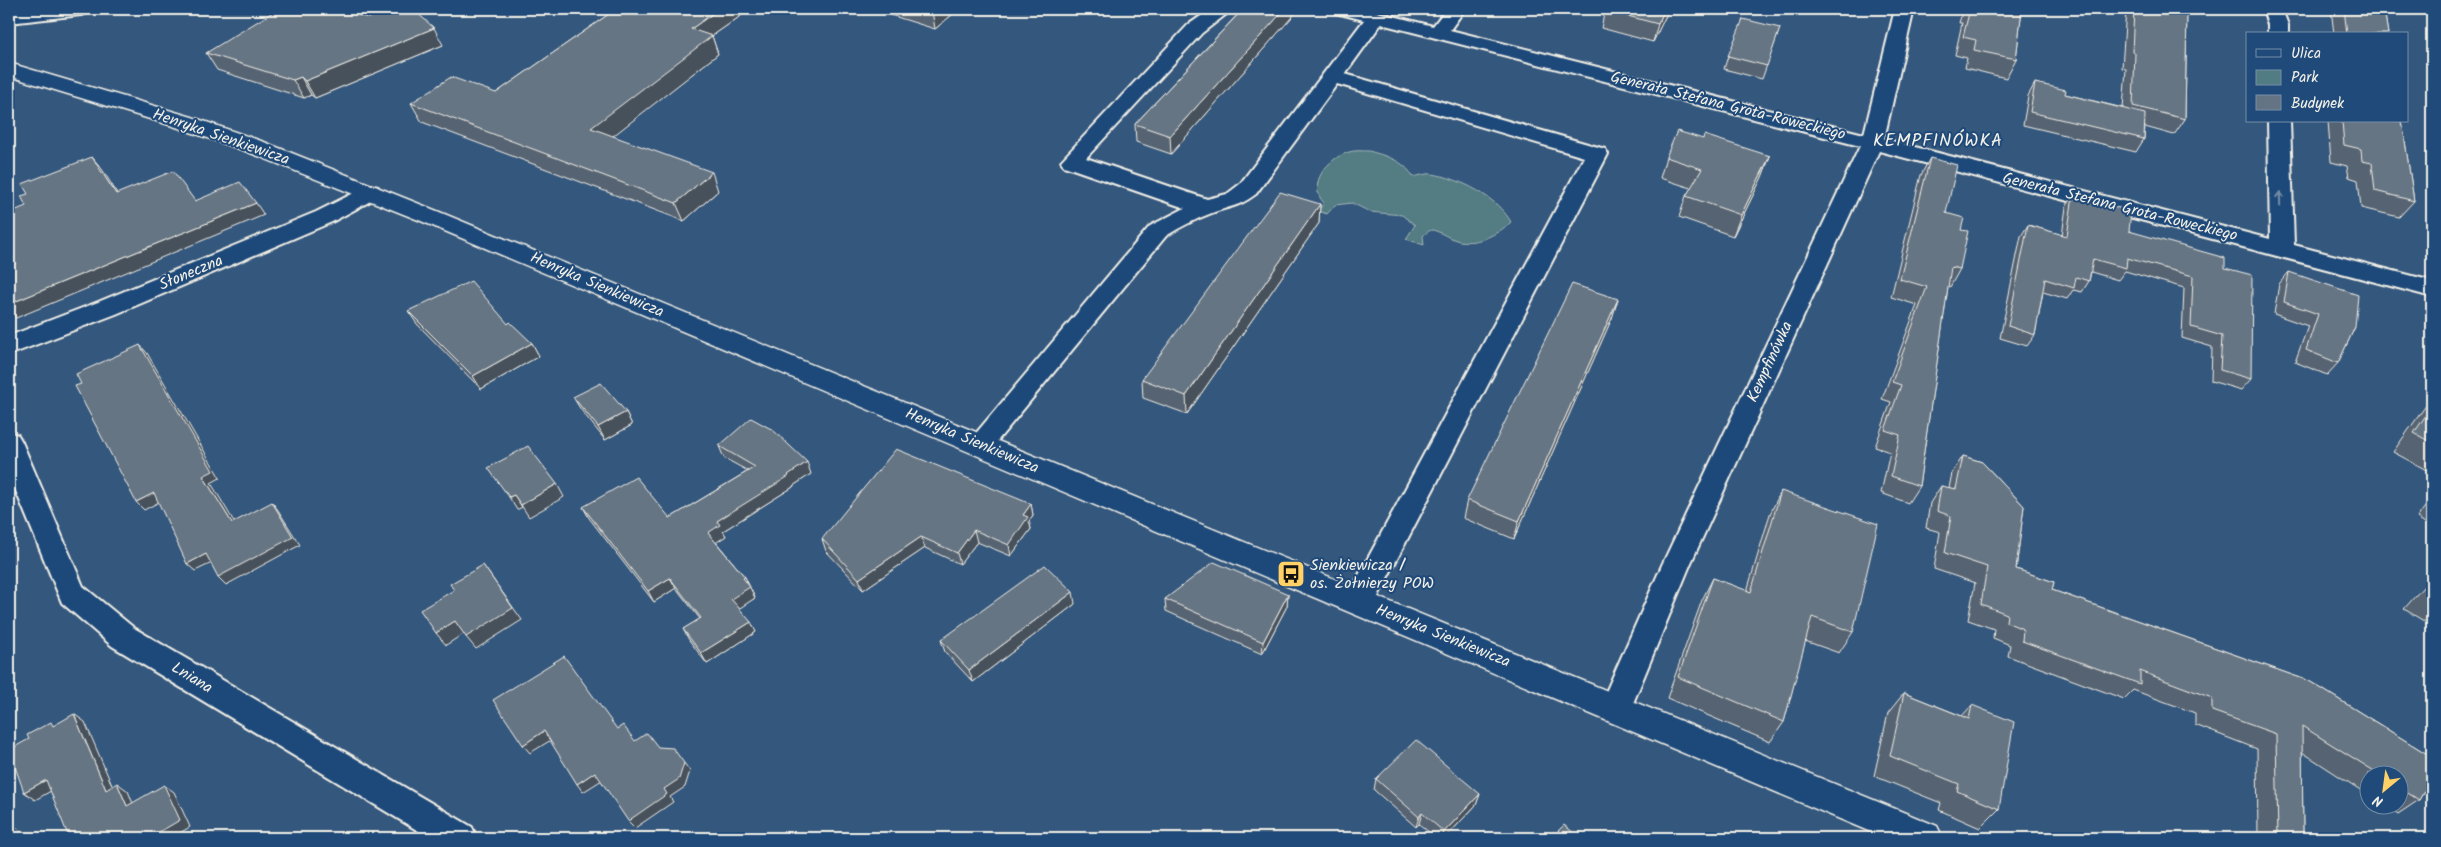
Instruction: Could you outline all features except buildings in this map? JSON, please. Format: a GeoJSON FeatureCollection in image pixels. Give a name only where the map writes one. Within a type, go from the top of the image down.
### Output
{"type":"FeatureCollection","features":[{"type":"Feature","properties":{"kind":"street"},"geometry":{"type":"LineString","coordinates":[[9,16],[81,9]]}},
{"type":"Feature","properties":{"kind":"street"},"geometry":{"type":"LineString","coordinates":[[1206,207],[1072,161],[1195,29],[1223,9]]}},
{"type":"Feature","properties":{"kind":"street","name":"Generała Stefana Grota-Roweckiego"},"geometry":{"type":"LineString","coordinates":[[1343,9],[1872,142],[2282,248],[2432,289]]}},
{"type":"Feature","properties":{"kind":"street"},"geometry":{"type":"LineString","coordinates":[[1437,34],[1456,9]]}},
{"type":"Feature","properties":{"kind":"street","name":"Kempfinówka"},"geometry":{"type":"LineString","coordinates":[[1615,708],[1676,565],[1872,142],[1878,125],[1905,9]]}},
{"type":"Feature","properties":{"kind":"street"},"geometry":{"type":"LineString","coordinates":[[2273,9],[2278,32]]}},
{"type":"Feature","properties":{"kind":"street"},"geometry":{"type":"LineString","coordinates":[[980,444],[1158,232],[1170,223],[1206,207],[1235,199],[1248,189],[1319,95],[1330,76],[1376,18]]}},
{"type":"Feature","properties":{"kind":"street","name":"Henryka Sienkiewicza"},"geometry":{"type":"LineString","coordinates":[[9,69],[184,122],[256,147],[370,192],[1925,838]]}},
{"type":"Feature","properties":{"kind":"street"},"geometry":{"type":"LineString","coordinates":[[1330,76],[1597,154],[1368,586],[1361,603]]}},
{"type":"Feature","properties":{"kind":"street"},"geometry":{"type":"LineString","coordinates":[[2279,122],[2282,248]]}},
{"type":"Feature","properties":{"kind":"street","name":"Słoneczna"},"geometry":{"type":"LineString","coordinates":[[9,346],[107,308],[292,231],[324,217],[370,192]]}},
{"type":"Feature","properties":{"kind":"street","name":"Lniana"},"geometry":{"type":"LineString","coordinates":[[9,442],[72,594],[123,637],[460,838]]}},
{"type":"Feature","properties":{"kind":"green space"},"geometry":{"type":"Polygon","coordinates":[[[1369,151],[1400,163],[1405,166],[1413,177],[1425,174],[1443,176],[1477,190],[1497,205],[1511,222],[1492,235],[1471,242],[1456,240],[1432,230],[1423,236],[1424,245],[1406,239],[1415,225],[1402,215],[1370,212],[1352,203],[1335,205],[1327,214],[1318,211],[1324,203],[1319,196],[1318,180],[1327,166],[1341,155],[1349,152],[1369,151]]]}},
{"type":"Feature","properties":{"kind":"place","name":"Sienkiewicza / os. Żołnierzy POW"},"geometry":{"type":"Point","coordinates":[1291,574]}},
{"type":"Feature","properties":{"kind":"district","name":"KEMPFINÓWKA"},"geometry":{"type":"Point","coordinates":[1938,141]}}]}
